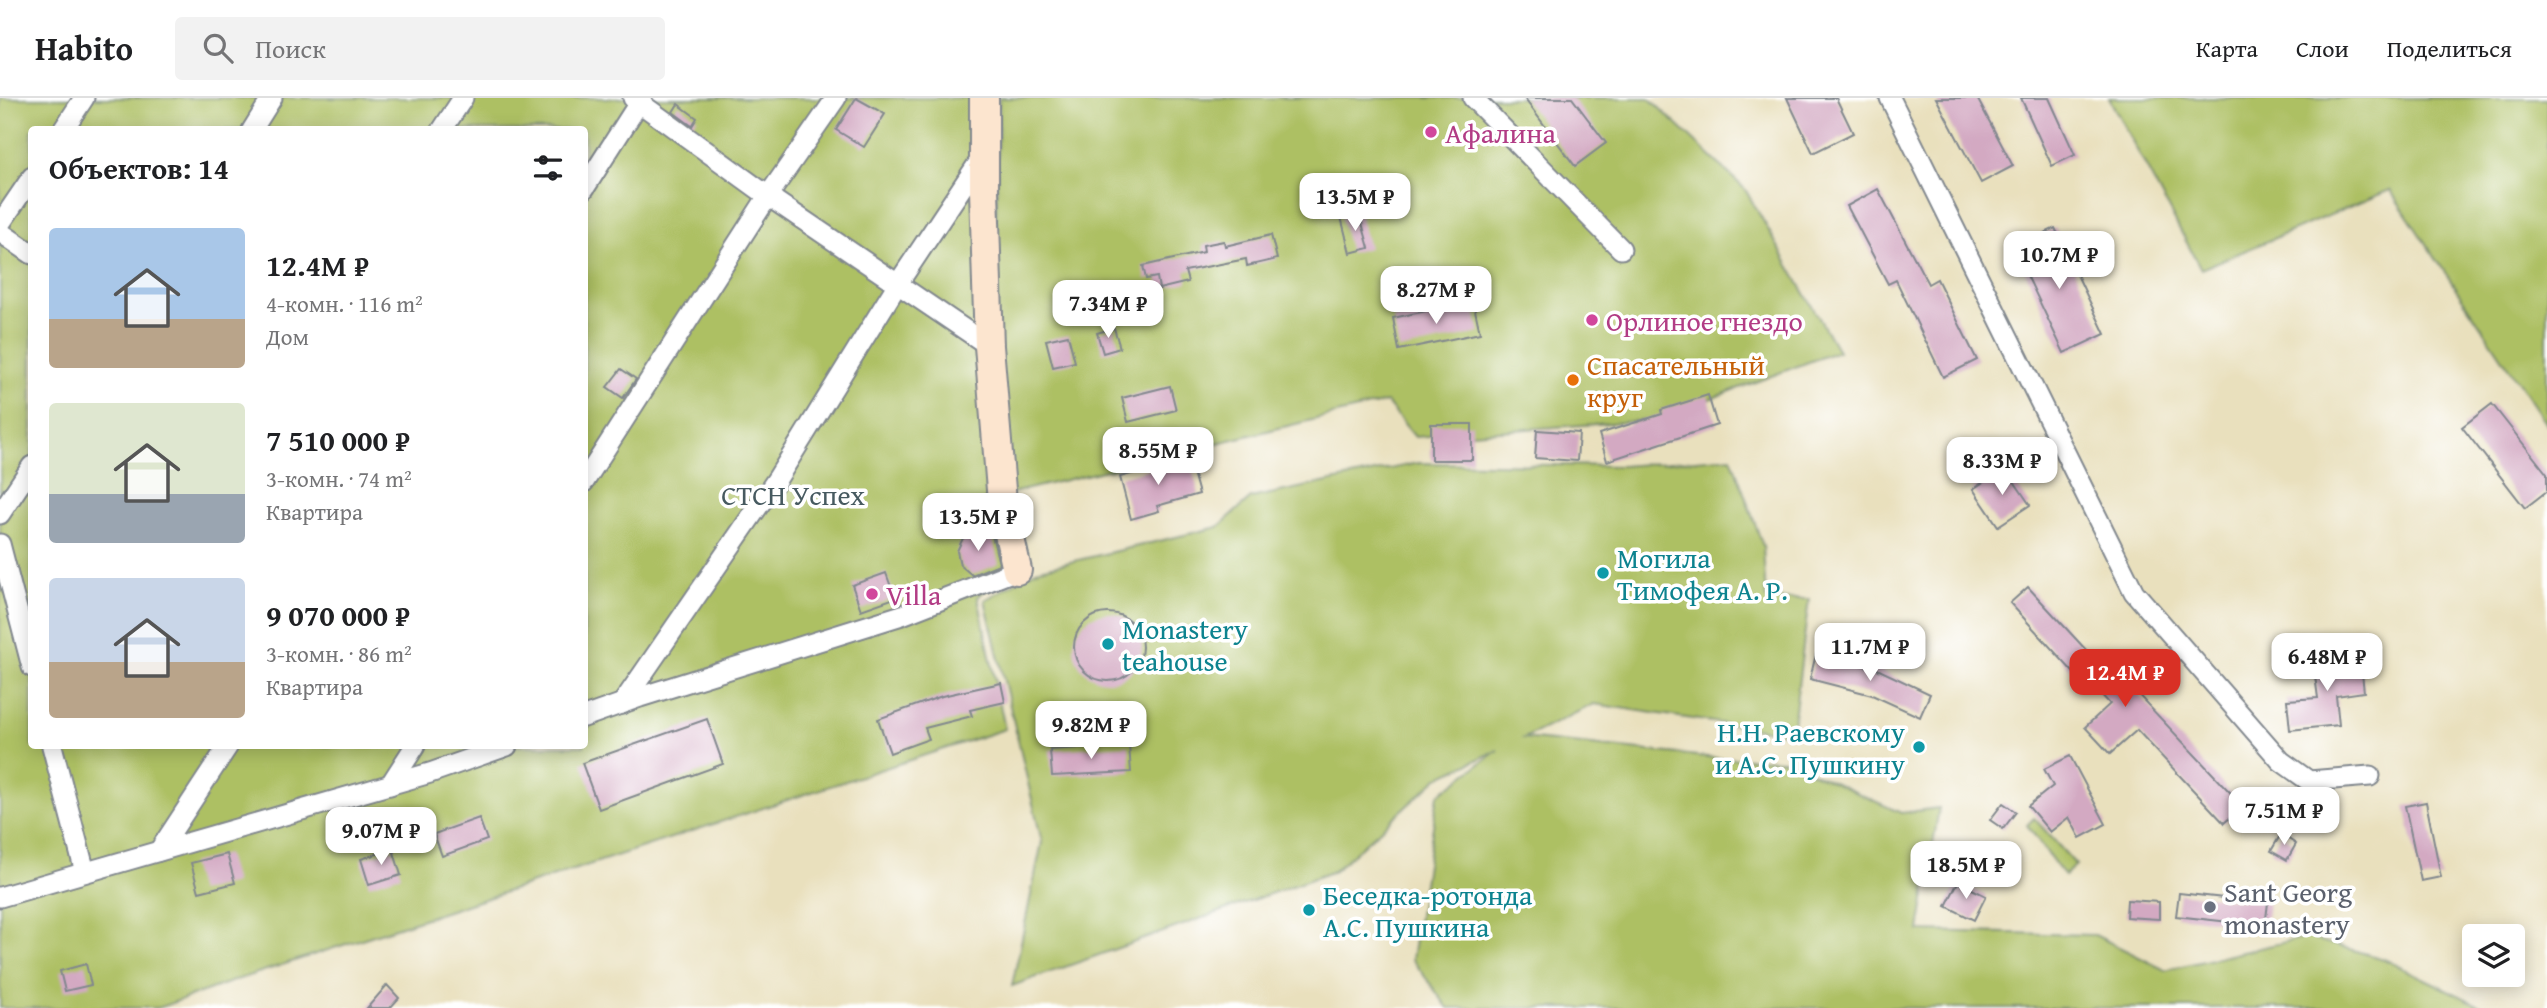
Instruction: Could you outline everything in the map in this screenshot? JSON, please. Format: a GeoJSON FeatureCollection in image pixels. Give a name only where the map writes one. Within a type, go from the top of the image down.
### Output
{"type":"FeatureCollection","features":[{"type":"Feature","properties":{"kind":"main road"},"geometry":{"type":"LineString","coordinates":[[984,98],[983,156],[989,346],[1002,502],[1017,570]]}},
{"type":"Feature","properties":{"kind":"street"},"geometry":{"type":"LineString","coordinates":[[66,126],[84,98]]}},
{"type":"Feature","properties":{"kind":"street"},"geometry":{"type":"LineString","coordinates":[[254,126],[272,98]]}},
{"type":"Feature","properties":{"kind":"street"},"geometry":{"type":"LineString","coordinates":[[445,126],[463,98]]}},
{"type":"Feature","properties":{"kind":"street"},"geometry":{"type":"LineString","coordinates":[[588,476],[768,196],[836,98]]}},
{"type":"Feature","properties":{"kind":"street"},"geometry":{"type":"LineString","coordinates":[[1473,98],[1621,249]]}},
{"type":"Feature","properties":{"kind":"street"},"geometry":{"type":"LineString","coordinates":[[1890,98],[2134,592],[2281,761],[2309,781],[2370,776]]}},
{"type":"Feature","properties":{"kind":"street"},"geometry":{"type":"LineString","coordinates":[[588,182],[638,99],[768,196],[989,346]]}},
{"type":"Feature","properties":{"kind":"street"},"geometry":{"type":"LineString","coordinates":[[622,704],[777,479],[897,285],[983,156]]}},
{"type":"Feature","properties":{"kind":"street"},"geometry":{"type":"LineString","coordinates":[[0,224],[28,183]]}},
{"type":"Feature","properties":{"kind":"street"},"geometry":{"type":"LineString","coordinates":[[0,232],[28,251]]}},
{"type":"Feature","properties":{"kind":"street"},"geometry":{"type":"LineString","coordinates":[[0,514],[28,472]]}},
{"type":"Feature","properties":{"kind":"street"},"geometry":{"type":"LineString","coordinates":[[0,544],[28,652]]}},
{"type":"Feature","properties":{"kind":"street"},"geometry":{"type":"LineString","coordinates":[[588,716],[901,615],[1017,570]]}},
{"type":"Feature","properties":{"kind":"street"},"geometry":{"type":"LineString","coordinates":[[53,749],[85,872]]}},
{"type":"Feature","properties":{"kind":"street"},"geometry":{"type":"LineString","coordinates":[[159,851],[226,749]]}},
{"type":"Feature","properties":{"kind":"street"},"geometry":{"type":"LineString","coordinates":[[390,785],[413,749]]}},
{"type":"Feature","properties":{"kind":"street"},"geometry":{"type":"LineString","coordinates":[[0,897],[430,774],[499,749]]}},
{"type":"Feature","properties":{"kind":"green space","name":"СТСН Успех"},"geometry":{"type":"Polygon","coordinates":[[[0,98],[990,98],[1010,567],[978,597],[1005,729],[239,979],[158,1008],[0,1008],[0,98]]]}},
{"type":"Feature","properties":{"kind":"green space"},"geometry":{"type":"Polygon","coordinates":[[[999,98],[1649,98],[1745,189],[1838,351],[1654,420],[1415,437],[1386,402],[1008,494],[993,345],[999,98]]]}},
{"type":"Feature","properties":{"kind":"green space"},"geometry":{"type":"Polygon","coordinates":[[[2109,98],[2547,98],[2547,425],[2390,190],[2201,269],[2109,98]]]}},
{"type":"Feature","properties":{"kind":"green space"},"geometry":{"type":"Polygon","coordinates":[[[1731,457],[1763,546],[1766,599],[1809,599],[1792,734],[1594,704],[1524,738],[1717,758],[1785,760],[1901,813],[1939,808],[1919,931],[2095,935],[2165,970],[2307,937],[2384,959],[2485,1008],[1448,1008],[1412,959],[1438,795],[1498,750],[1438,778],[1334,871],[1012,986],[1042,842],[985,600],[1036,570],[1218,527],[1251,498],[1418,463],[1622,466],[1731,457]]]}},
{"type":"Feature","properties":{"kind":"green space"},"geometry":{"type":"Polygon","coordinates":[[[2034,818],[2076,865],[2064,876],[2027,825],[2034,818]]]}},
{"type":"Feature","properties":{"kind":"building"},"geometry":{"type":"Polygon","coordinates":[[[856,98],[885,114],[864,147],[836,130],[856,98]]]}},
{"type":"Feature","properties":{"kind":"building"},"geometry":{"type":"Polygon","coordinates":[[[1524,98],[1572,98],[1606,143],[1575,166],[1524,98]]]}},
{"type":"Feature","properties":{"kind":"building"},"geometry":{"type":"Polygon","coordinates":[[[1787,98],[1836,98],[1853,133],[1813,153],[1787,98]]]}},
{"type":"Feature","properties":{"kind":"building"},"geometry":{"type":"Polygon","coordinates":[[[1936,98],[1977,98],[2013,166],[1981,183],[1936,98]]]}},
{"type":"Feature","properties":{"kind":"building"},"geometry":{"type":"Polygon","coordinates":[[[2021,98],[2049,98],[2075,155],[2052,166],[2021,98]]]}},
{"type":"Feature","properties":{"kind":"building"},"geometry":{"type":"Polygon","coordinates":[[[678,104],[697,118],[692,126],[673,112],[678,104]]]}},
{"type":"Feature","properties":{"kind":"building"},"geometry":{"type":"Polygon","coordinates":[[[1878,189],[1928,284],[1937,279],[1977,360],[1943,377],[1896,280],[1888,284],[1847,206],[1878,189]]]}},
{"type":"Feature","properties":{"kind":"building"},"geometry":{"type":"Polygon","coordinates":[[[1359,212],[1369,248],[1350,253],[1341,217],[1359,212]]]}},
{"type":"Feature","properties":{"kind":"building"},"geometry":{"type":"Polygon","coordinates":[[[2055,228],[2105,334],[2064,353],[2014,248],[2055,228]]]}},
{"type":"Feature","properties":{"kind":"building"},"geometry":{"type":"Polygon","coordinates":[[[1271,235],[1277,259],[1247,266],[1246,259],[1185,271],[1188,282],[1159,289],[1157,277],[1146,279],[1143,266],[1204,252],[1203,245],[1224,241],[1225,246],[1271,235]]]}},
{"type":"Feature","properties":{"kind":"building"},"geometry":{"type":"Polygon","coordinates":[[[1473,301],[1480,333],[1399,350],[1393,318],[1473,301]]]}},
{"type":"Feature","properties":{"kind":"building"},"geometry":{"type":"Polygon","coordinates":[[[1114,328],[1120,348],[1103,353],[1097,333],[1114,328]]]}},
{"type":"Feature","properties":{"kind":"building"},"geometry":{"type":"Polygon","coordinates":[[[1068,335],[1075,362],[1053,367],[1046,340],[1068,335]]]}},
{"type":"Feature","properties":{"kind":"building"},"geometry":{"type":"Polygon","coordinates":[[[621,369],[636,379],[623,398],[607,387],[621,369]]]}},
{"type":"Feature","properties":{"kind":"building"},"geometry":{"type":"Polygon","coordinates":[[[1170,386],[1176,410],[1128,422],[1122,398],[1170,386]]]}},
{"type":"Feature","properties":{"kind":"building"},"geometry":{"type":"Polygon","coordinates":[[[1708,395],[1717,425],[1607,461],[1599,434],[1662,414],[1661,410],[1708,395]]]}},
{"type":"Feature","properties":{"kind":"building"},"geometry":{"type":"Polygon","coordinates":[[[2492,404],[2547,474],[2547,491],[2525,508],[2462,427],[2492,404]]]}},
{"type":"Feature","properties":{"kind":"building"},"geometry":{"type":"Polygon","coordinates":[[[1431,424],[1472,424],[1472,460],[1431,460],[1431,424]]]}},
{"type":"Feature","properties":{"kind":"building"},"geometry":{"type":"Polygon","coordinates":[[[1537,430],[1579,433],[1577,461],[1535,458],[1537,430]]]}},
{"type":"Feature","properties":{"kind":"building"},"geometry":{"type":"Polygon","coordinates":[[[1189,458],[1199,494],[1157,506],[1159,511],[1131,519],[1120,477],[1189,458]]]}},
{"type":"Feature","properties":{"kind":"building"},"geometry":{"type":"Polygon","coordinates":[[[2005,468],[2030,505],[1998,526],[1973,489],[2005,468]]]}},
{"type":"Feature","properties":{"kind":"building"},"geometry":{"type":"Polygon","coordinates":[[[976,531],[992,535],[999,564],[972,575],[960,565],[957,551],[963,538],[976,531]]]}},
{"type":"Feature","properties":{"kind":"building","name":"Villa"},"geometry":{"type":"Polygon","coordinates":[[[886,573],[895,598],[861,610],[852,585],[886,573]]]}},
{"type":"Feature","properties":{"kind":"building"},"geometry":{"type":"Polygon","coordinates":[[[2028,587],[2111,677],[2117,672],[2243,806],[2224,823],[2137,730],[2110,754],[2085,727],[2110,704],[2088,680],[2084,684],[2010,603],[2028,587]]]}},
{"type":"Feature","properties":{"kind":"building","name":"Monastery teahouse"},"geometry":{"type":"Polygon","coordinates":[[[1108,613],[1121,616],[1132,623],[1139,634],[1142,647],[1139,660],[1132,671],[1121,678],[1108,681],[1095,678],[1084,671],[1077,660],[1074,647],[1077,634],[1084,623],[1095,616],[1108,613]]]}},
{"type":"Feature","properties":{"kind":"building"},"geometry":{"type":"Polygon","coordinates":[[[1816,654],[1877,669],[1930,694],[1920,717],[1872,695],[1810,679],[1816,654]]]}},
{"type":"Feature","properties":{"kind":"building"},"geometry":{"type":"Polygon","coordinates":[[[2360,655],[2364,692],[2336,696],[2339,725],[2290,730],[2287,700],[2318,698],[2313,661],[2360,655]]]}},
{"type":"Feature","properties":{"kind":"building"},"geometry":{"type":"Polygon","coordinates":[[[1001,683],[1005,702],[970,710],[972,716],[925,728],[929,739],[890,753],[878,719],[942,696],[1001,683]]]}},
{"type":"Feature","properties":{"kind":"building"},"geometry":{"type":"Polygon","coordinates":[[[707,719],[723,764],[599,809],[582,763],[707,719]]]}},
{"type":"Feature","properties":{"kind":"building"},"geometry":{"type":"Polygon","coordinates":[[[1129,745],[1131,772],[1052,776],[1050,750],[1129,745]]]}},
{"type":"Feature","properties":{"kind":"building"},"geometry":{"type":"Polygon","coordinates":[[[2070,756],[2106,824],[2080,838],[2069,817],[2050,832],[2028,806],[2053,786],[2044,769],[2070,756]]]}},
{"type":"Feature","properties":{"kind":"building"},"geometry":{"type":"Polygon","coordinates":[[[2426,802],[2441,877],[2421,881],[2405,806],[2426,802]]]}},
{"type":"Feature","properties":{"kind":"building"},"geometry":{"type":"Polygon","coordinates":[[[2003,803],[2016,812],[2003,829],[1990,820],[2003,803]]]}},
{"type":"Feature","properties":{"kind":"building"},"geometry":{"type":"Polygon","coordinates":[[[479,818],[487,840],[442,856],[434,834],[479,818]]]}},
{"type":"Feature","properties":{"kind":"building"},"geometry":{"type":"Polygon","coordinates":[[[2281,834],[2296,844],[2287,860],[2271,851],[2281,834]]]}},
{"type":"Feature","properties":{"kind":"building"},"geometry":{"type":"Polygon","coordinates":[[[393,849],[401,875],[369,885],[361,859],[393,849]]]}},
{"type":"Feature","properties":{"kind":"building"},"geometry":{"type":"Polygon","coordinates":[[[227,854],[235,883],[199,892],[191,863],[227,854]]]}},
{"type":"Feature","properties":{"kind":"building"},"geometry":{"type":"Polygon","coordinates":[[[1958,882],[1986,896],[1974,920],[1946,906],[1958,882]]]}},
{"type":"Feature","properties":{"kind":"building"},"geometry":{"type":"Polygon","coordinates":[[[2179,893],[2268,903],[2265,926],[2176,916],[2179,893]]]}},
{"type":"Feature","properties":{"kind":"building"},"geometry":{"type":"Polygon","coordinates":[[[2127,900],[2159,902],[2159,919],[2126,917],[2127,900]]]}},
{"type":"Feature","properties":{"kind":"building"},"geometry":{"type":"Polygon","coordinates":[[[86,964],[91,985],[65,991],[60,971],[86,964]]]}},
{"type":"Feature","properties":{"kind":"building"},"geometry":{"type":"Polygon","coordinates":[[[387,985],[399,998],[390,1008],[367,1008],[387,985]]]}},
{"type":"Feature","properties":{"kind":"place","name":"Афалина"},"geometry":{"type":"Point","coordinates":[1431,132]}},
{"type":"Feature","properties":{"kind":"place","name":"Орлиное гнездо"},"geometry":{"type":"Point","coordinates":[1592,320]}},
{"type":"Feature","properties":{"kind":"place","name":"Спасательный круг"},"geometry":{"type":"Point","coordinates":[1573,380]}},
{"type":"Feature","properties":{"kind":"place","name":"Могила Тимофея А. Р."},"geometry":{"type":"Point","coordinates":[1603,573]}},
{"type":"Feature","properties":{"kind":"place","name":"Villa"},"geometry":{"type":"Point","coordinates":[872,594]}},
{"type":"Feature","properties":{"kind":"place","name":"Monastery teahouse"},"geometry":{"type":"Point","coordinates":[1108,644]}},
{"type":"Feature","properties":{"kind":"place","name":"Н.Н. Раевскому и А.С. Пушкину"},"geometry":{"type":"Point","coordinates":[1919,747]}},
{"type":"Feature","properties":{"kind":"place","name":"Sant Georg monastery"},"geometry":{"type":"Point","coordinates":[2210,907]}},
{"type":"Feature","properties":{"kind":"place","name":"Беседка-ротонда А.С. Пушкина"},"geometry":{"type":"Point","coordinates":[1309,910]}}]}
